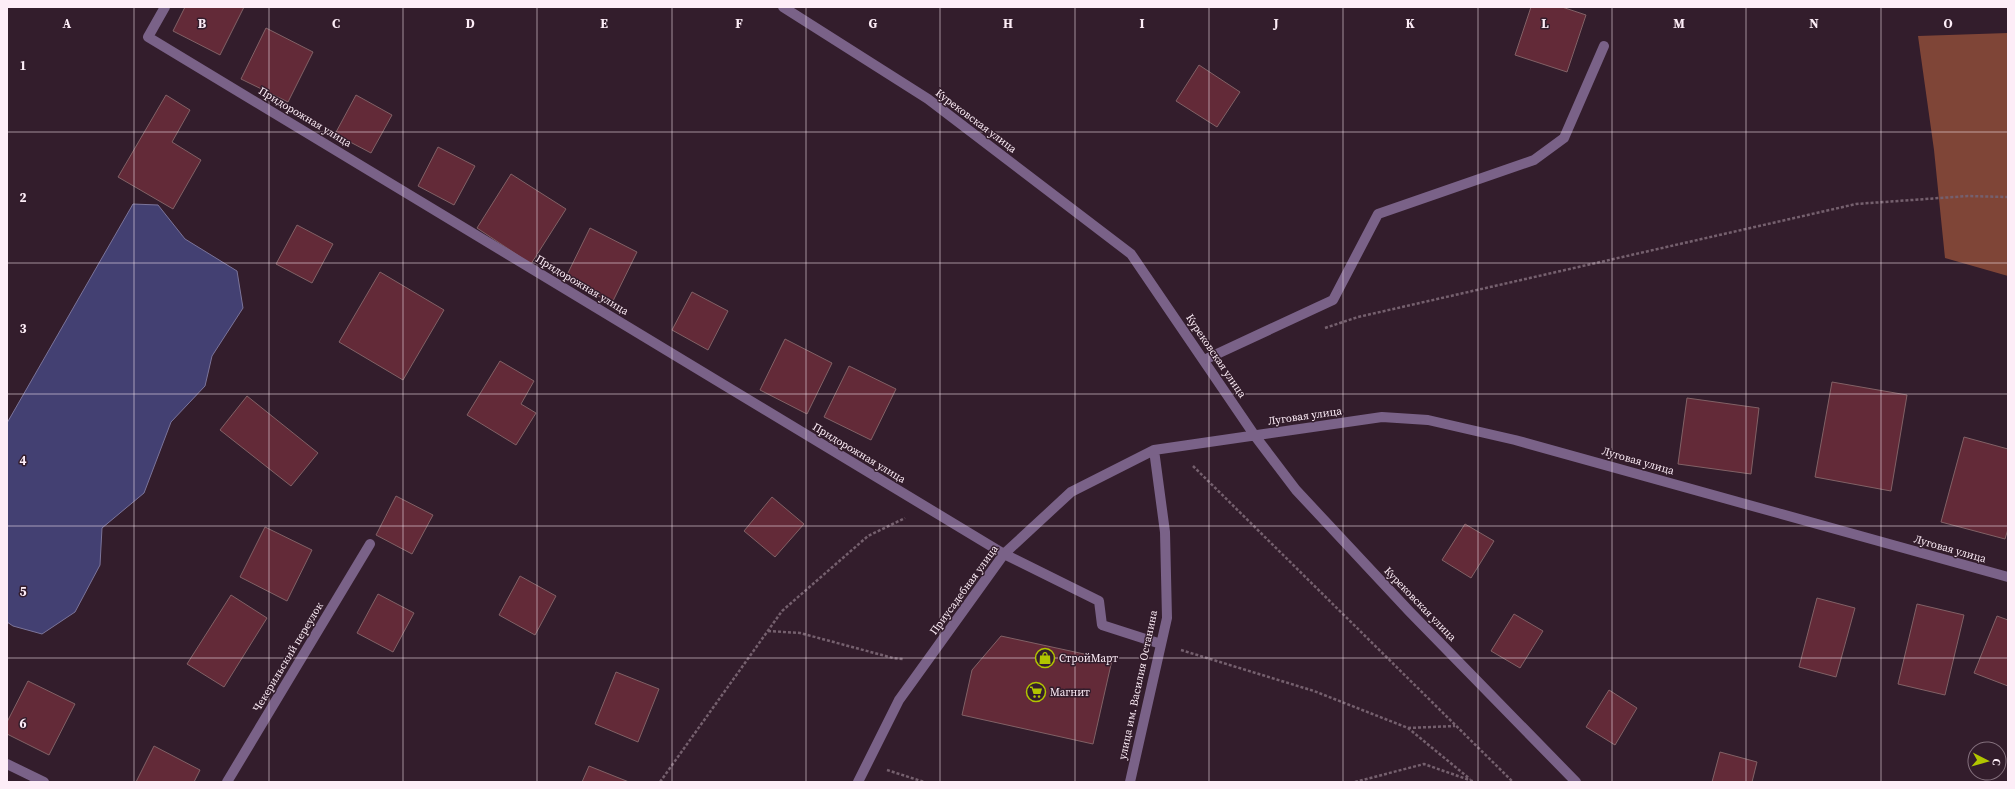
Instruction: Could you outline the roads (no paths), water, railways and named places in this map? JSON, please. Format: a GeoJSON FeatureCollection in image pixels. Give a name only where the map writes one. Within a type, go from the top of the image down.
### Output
{"type":"FeatureCollection","features":[{"type":"Feature","properties":{"kind":"street","name":"Придорожная улица"},"geometry":{"type":"LineString","coordinates":[[165,7],[148,37],[1004,554],[1099,600],[1102,625],[1161,644]]}},
{"type":"Feature","properties":{"kind":"street","name":"Курековская улица"},"geometry":{"type":"LineString","coordinates":[[782,7],[928,99],[1131,254],[1256,436],[1296,490],[1410,612],[1576,782]]}},
{"type":"Feature","properties":{"kind":"street"},"geometry":{"type":"LineString","coordinates":[[1204,360],[1333,300],[1378,214],[1534,160],[1564,138],[1604,46]]}},
{"type":"Feature","properties":{"kind":"street","name":"Луговая улица"},"geometry":{"type":"LineString","coordinates":[[1256,436],[1382,417],[1428,420],[1515,440],[2008,577]]}},
{"type":"Feature","properties":{"kind":"street","name":"Приусадебная улица"},"geometry":{"type":"LineString","coordinates":[[858,782],[899,700],[1004,554],[1070,492],[1154,450],[1256,436]]}},
{"type":"Feature","properties":{"kind":"street","name":"улица им. Василия Останина"},"geometry":{"type":"LineString","coordinates":[[1130,782],[1167,618],[1164,532],[1154,450]]}},
{"type":"Feature","properties":{"kind":"street","name":"Чекерильский переулок"},"geometry":{"type":"LineString","coordinates":[[227,782],[370,544]]}},
{"type":"Feature","properties":{"kind":"street"},"geometry":{"type":"LineString","coordinates":[[7,764],[44,782]]}},
{"type":"Feature","properties":{"kind":"place","name":"СтройМарт"},"geometry":{"type":"Point","coordinates":[1045,658]}},
{"type":"Feature","properties":{"kind":"place","name":"Магнит"},"geometry":{"type":"Point","coordinates":[1036,692]}}]}
